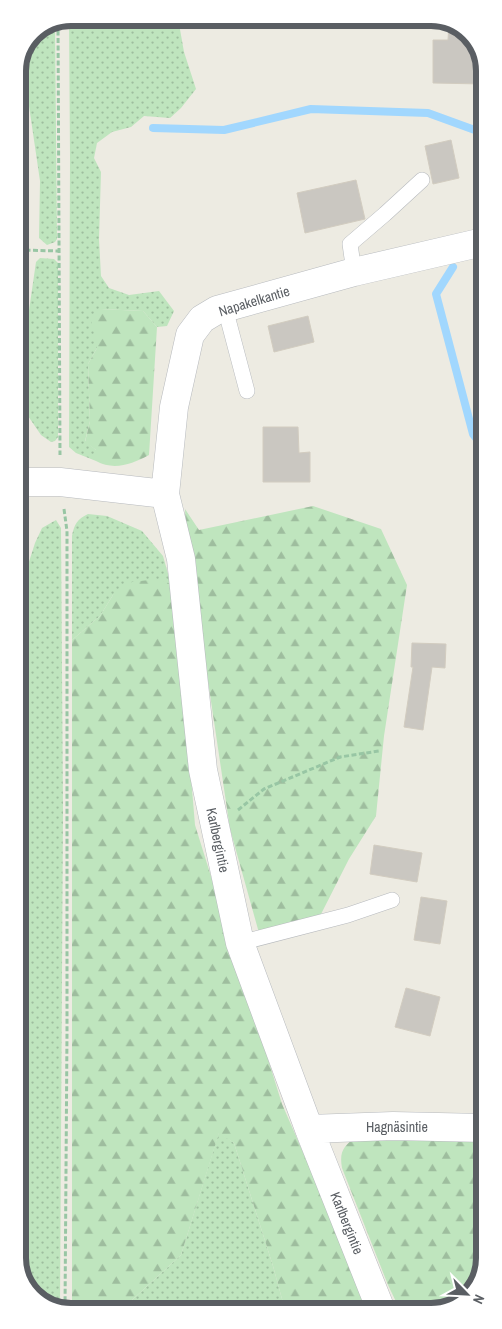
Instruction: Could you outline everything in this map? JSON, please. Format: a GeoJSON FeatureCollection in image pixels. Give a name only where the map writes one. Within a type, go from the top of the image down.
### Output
{"type":"FeatureCollection","features":[{"type":"Feature","properties":{"kind":"street","name":"Napakelkantie"},"geometry":{"type":"LineString","coordinates":[[165,494],[174,408],[190,335],[202,319],[217,310],[354,272],[476,244]]}},
{"type":"Feature","properties":{"kind":"street"},"geometry":{"type":"LineString","coordinates":[[26,482],[60,482],[165,494]]}},
{"type":"Feature","properties":{"kind":"street","name":"Karlbergintie"},"geometry":{"type":"LineString","coordinates":[[165,494],[181,559],[203,770],[240,943],[309,1129],[378,1303]]}},
{"type":"Feature","properties":{"kind":"street","name":"Hagnäsintie"},"geometry":{"type":"LineString","coordinates":[[309,1129],[393,1126],[476,1128]]}},
{"type":"Feature","properties":{"kind":"lane"},"geometry":{"type":"LineString","coordinates":[[354,272],[350,244],[422,180]]}},
{"type":"Feature","properties":{"kind":"lane"},"geometry":{"type":"LineString","coordinates":[[225,308],[247,391]]}},
{"type":"Feature","properties":{"kind":"lane"},"geometry":{"type":"LineString","coordinates":[[240,943],[392,900]]}},
{"type":"Feature","properties":{"kind":"path"},"geometry":{"type":"LineString","coordinates":[[58,29],[60,482],[67,531],[65,1303]]}},
{"type":"Feature","properties":{"kind":"path"},"geometry":{"type":"LineString","coordinates":[[26,250],[60,251]]}},
{"type":"Feature","properties":{"kind":"path"},"geometry":{"type":"LineString","coordinates":[[215,828],[264,789],[340,757],[380,751]]}},
{"type":"Feature","properties":{"kind":"green space"},"geometry":{"type":"Polygon","coordinates":[[[69,26],[179,26],[184,52],[196,89],[181,108],[170,118],[144,116],[131,127],[112,132],[97,143],[94,158],[101,172],[99,239],[101,276],[109,288],[129,295],[159,291],[174,311],[167,326],[157,327],[143,311],[101,309],[97,348],[88,364],[90,421],[85,441],[96,450],[96,461],[76,453],[69,447],[69,26]]]}},
{"type":"Feature","properties":{"kind":"green space"},"geometry":{"type":"Polygon","coordinates":[[[55,30],[57,239],[55,242],[47,245],[39,238],[40,181],[29,106],[28,59],[31,51],[42,37],[55,30]]]}},
{"type":"Feature","properties":{"kind":"green space"},"geometry":{"type":"Polygon","coordinates":[[[40,258],[54,259],[58,263],[58,437],[55,441],[51,442],[41,435],[28,416],[26,403],[27,324],[36,262],[40,258]]]}},
{"type":"Feature","properties":{"kind":"green space"},"geometry":{"type":"Polygon","coordinates":[[[101,309],[143,311],[157,327],[149,455],[136,461],[116,466],[109,466],[96,461],[96,450],[85,442],[90,421],[88,364],[97,348],[91,319],[101,309]]]}},
{"type":"Feature","properties":{"kind":"green space"},"geometry":{"type":"Polygon","coordinates":[[[313,506],[381,529],[407,585],[384,736],[376,816],[349,859],[317,922],[259,933],[230,829],[186,533],[185,509],[199,530],[313,506]]]}},
{"type":"Feature","properties":{"kind":"green space"},"geometry":{"type":"Polygon","coordinates":[[[88,514],[107,516],[142,531],[163,556],[171,584],[113,595],[100,616],[72,640],[72,536],[77,523],[88,514]]]}},
{"type":"Feature","properties":{"kind":"green space"},"geometry":{"type":"Polygon","coordinates":[[[56,520],[61,528],[63,810],[60,1301],[39,1290],[30,1275],[26,1258],[27,568],[42,528],[56,520]]]}},
{"type":"Feature","properties":{"kind":"green space"},"geometry":{"type":"Polygon","coordinates":[[[158,579],[171,584],[183,681],[195,825],[282,1104],[369,1303],[283,1303],[234,1143],[219,1133],[181,1255],[131,1303],[72,1303],[72,640],[100,616],[113,595],[132,582],[158,579]]]}},
{"type":"Feature","properties":{"kind":"green space"},"geometry":{"type":"Polygon","coordinates":[[[219,1132],[234,1143],[283,1303],[131,1303],[181,1255],[219,1132]]]}},
{"type":"Feature","properties":{"kind":"green space"},"geometry":{"type":"Polygon","coordinates":[[[476,1133],[476,1258],[471,1278],[456,1295],[431,1303],[397,1303],[342,1168],[341,1157],[343,1150],[356,1137],[476,1133]]]}},
{"type":"Feature","properties":{"kind":"building"},"geometry":{"type":"Polygon","coordinates":[[[449,30],[468,46],[474,60],[476,84],[433,83],[433,40],[448,40],[449,30]]]}},
{"type":"Feature","properties":{"kind":"building"},"geometry":{"type":"Polygon","coordinates":[[[451,140],[459,178],[433,184],[425,146],[451,140]]]}},
{"type":"Feature","properties":{"kind":"building"},"geometry":{"type":"Polygon","coordinates":[[[356,180],[365,219],[305,233],[297,193],[356,180]]]}},
{"type":"Feature","properties":{"kind":"building"},"geometry":{"type":"Polygon","coordinates":[[[308,316],[314,342],[274,352],[268,326],[308,316]]]}},
{"type":"Feature","properties":{"kind":"building"},"geometry":{"type":"Polygon","coordinates":[[[263,427],[298,427],[299,453],[310,452],[310,482],[263,482],[263,427]]]}},
{"type":"Feature","properties":{"kind":"building"},"geometry":{"type":"Polygon","coordinates":[[[412,643],[446,644],[445,668],[432,667],[423,730],[404,727],[413,667],[411,667],[412,643]]]}},
{"type":"Feature","properties":{"kind":"building"},"geometry":{"type":"Polygon","coordinates":[[[374,845],[422,853],[417,882],[370,874],[374,845]]]}},
{"type":"Feature","properties":{"kind":"building"},"geometry":{"type":"Polygon","coordinates":[[[421,897],[447,901],[440,944],[414,940],[421,897]]]}},
{"type":"Feature","properties":{"kind":"building"},"geometry":{"type":"Polygon","coordinates":[[[406,988],[440,997],[430,1036],[395,1027],[406,988]]]}},
{"type":"Feature","properties":{"kind":"waterway"},"geometry":{"type":"LineString","coordinates":[[153,128],[224,130],[311,109],[428,113],[476,130]]}},
{"type":"Feature","properties":{"kind":"waterway"},"geometry":{"type":"LineString","coordinates":[[453,267],[436,294],[473,434],[476,438]]}}]}
